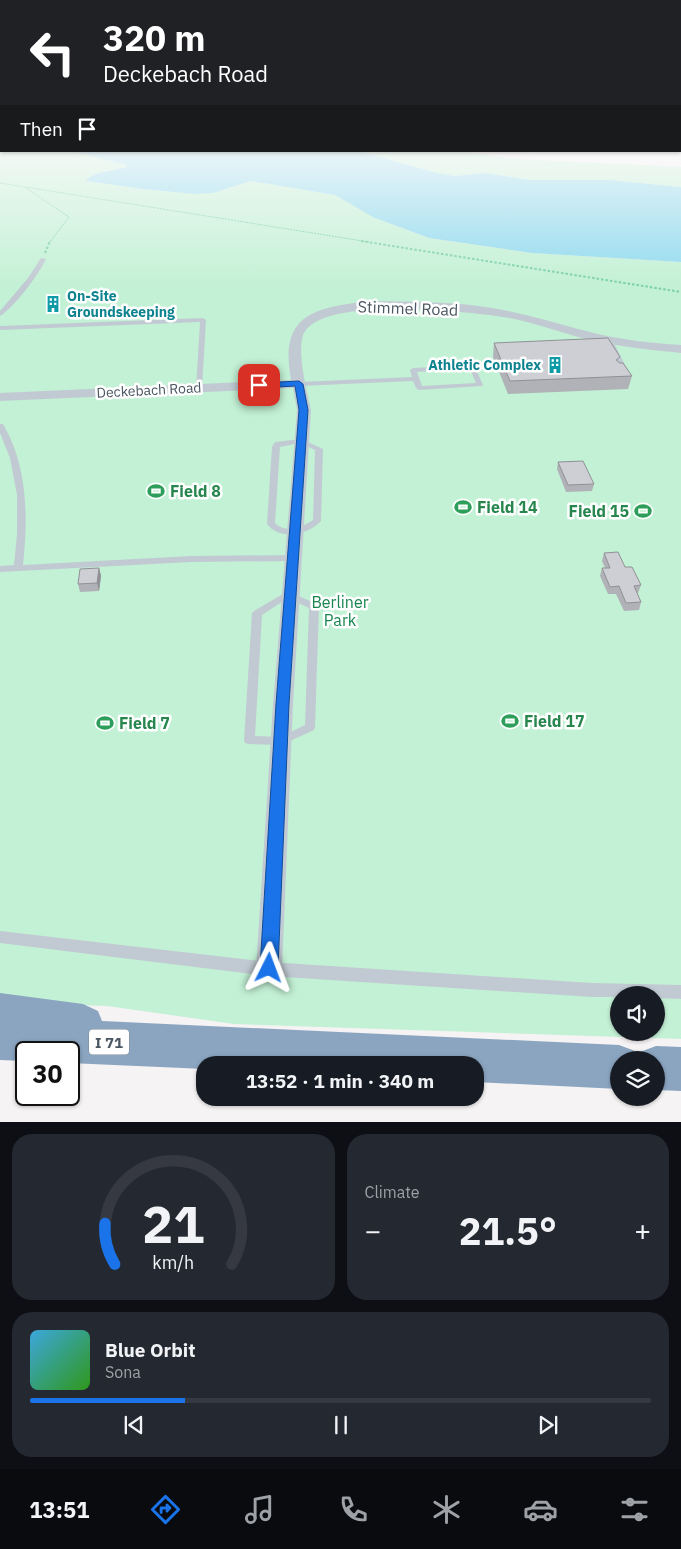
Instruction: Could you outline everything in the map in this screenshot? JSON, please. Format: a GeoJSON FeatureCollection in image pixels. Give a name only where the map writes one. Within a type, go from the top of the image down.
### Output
{"type":"FeatureCollection","features":[{"type":"Feature","properties":{"kind":"highway"},"geometry":{"type":"LineString","coordinates":[[0,1014],[218,1046]]}},
{"type":"Feature","properties":{"kind":"highway","name":"I 71"},"geometry":{"type":"LineString","coordinates":[[0,1038],[218,1046],[317,1054],[610,1067]]}},
{"type":"Feature","properties":{"kind":"highway"},"geometry":{"type":"LineString","coordinates":[[665,1069],[681,1070]]}},
{"type":"Feature","properties":{"kind":"street","name":"Stimmel Road"},"geometry":{"type":"LineString","coordinates":[[269,968],[281,741],[304,410],[294,352],[297,335],[308,321],[322,314],[353,306],[418,306],[496,312],[609,340],[681,349]]}},
{"type":"Feature","properties":{"kind":"street","name":"Deckebach Road"},"geometry":{"type":"LineString","coordinates":[[0,397],[299,384]]}},
{"type":"Feature","properties":{"kind":"lane"},"geometry":{"type":"LineString","coordinates":[[0,314],[10,305],[41,266],[43,259]]}},
{"type":"Feature","properties":{"kind":"lane"},"geometry":{"type":"LineString","coordinates":[[0,328],[203,320],[199,388]]}},
{"type":"Feature","properties":{"kind":"lane"},"geometry":{"type":"LineString","coordinates":[[609,340],[625,371],[618,373]]}},
{"type":"Feature","properties":{"kind":"lane"},"geometry":{"type":"LineString","coordinates":[[472,367],[480,385],[418,388],[416,379],[413,370],[472,367]]}},
{"type":"Feature","properties":{"kind":"lane"},"geometry":{"type":"LineString","coordinates":[[299,384],[416,379]]}},
{"type":"Feature","properties":{"kind":"lane"},"geometry":{"type":"LineString","coordinates":[[0,426],[5,433],[14,457],[21,506],[21,548],[18,568]]}},
{"type":"Feature","properties":{"kind":"lane"},"geometry":{"type":"LineString","coordinates":[[0,569],[191,559],[294,558]]}},
{"type":"Feature","properties":{"kind":"lane"},"geometry":{"type":"LineString","coordinates":[[291,594],[314,606],[310,727],[281,741],[249,740],[257,613],[291,594]]}},
{"type":"Feature","properties":{"kind":"lane"},"geometry":{"type":"LineString","coordinates":[[0,937],[269,968],[592,990],[681,992]]}},
{"type":"Feature","properties":{"kind":"path"},"geometry":{"type":"LineString","coordinates":[[0,183],[681,292]]}},
{"type":"Feature","properties":{"kind":"path"},"geometry":{"type":"LineString","coordinates":[[25,187],[69,218],[48,244],[43,259]]}},
{"type":"Feature","properties":{"kind":"green space","name":"Berliner Park"},"geometry":{"type":"Polygon","coordinates":[[[0,181],[89,181],[195,194],[213,193],[253,181],[335,195],[402,228],[429,238],[532,253],[681,262],[681,1039],[665,1038],[665,986],[610,986],[610,1037],[234,1024],[107,1006],[0,1002],[0,181]]]}},
{"type":"Feature","properties":{"kind":"green space"},"geometry":{"type":"Polygon","coordinates":[[[624,181],[681,181],[681,187],[624,181]]]}},
{"type":"Feature","properties":{"kind":"water"},"geometry":{"type":"Polygon","coordinates":[[[89,181],[250,181],[213,193],[195,194],[89,181]]]}},
{"type":"Feature","properties":{"kind":"water"},"geometry":{"type":"Polygon","coordinates":[[[253,181],[624,181],[681,187],[681,262],[532,253],[429,238],[373,217],[335,195],[253,181]]]}},
{"type":"Feature","properties":{"kind":"building","name":"Athletic Complex"},"geometry":{"type":"Polygon","coordinates":[[[608,338],[620,357],[616,360],[623,363],[632,376],[510,381],[494,343],[608,338]]]}},
{"type":"Feature","properties":{"kind":"building"},"geometry":{"type":"Polygon","coordinates":[[[583,461],[594,484],[568,485],[558,462],[583,461]]]}},
{"type":"Feature","properties":{"kind":"building"},"geometry":{"type":"Polygon","coordinates":[[[618,552],[625,567],[632,567],[641,585],[634,586],[641,602],[626,603],[619,586],[610,587],[602,568],[610,568],[604,553],[618,552]]]}},
{"type":"Feature","properties":{"kind":"building"},"geometry":{"type":"Polygon","coordinates":[[[99,568],[97,583],[78,584],[80,569],[99,568]]]}},
{"type":"Feature","properties":{"kind":"place","name":"On-Site Groundskeeping"},"geometry":{"type":"Point","coordinates":[53,304]}},
{"type":"Feature","properties":{"kind":"place","name":"Athletic Complex"},"geometry":{"type":"Point","coordinates":[555,365]}},
{"type":"Feature","properties":{"kind":"place","name":"Field 8"},"geometry":{"type":"Point","coordinates":[156,491]}},
{"type":"Feature","properties":{"kind":"place","name":"Field 14"},"geometry":{"type":"Point","coordinates":[463,507]}},
{"type":"Feature","properties":{"kind":"place","name":"Field 15"},"geometry":{"type":"Point","coordinates":[643,511]}},
{"type":"Feature","properties":{"kind":"place","name":"Field 17"},"geometry":{"type":"Point","coordinates":[510,721]}},
{"type":"Feature","properties":{"kind":"place","name":"Field 7"},"geometry":{"type":"Point","coordinates":[105,723]}},
{"type":"Feature","properties":{"kind":"route"},"geometry":{"type":"LineString","coordinates":[[259,385],[299,384],[304,410],[283,704],[269,968]]}}]}
